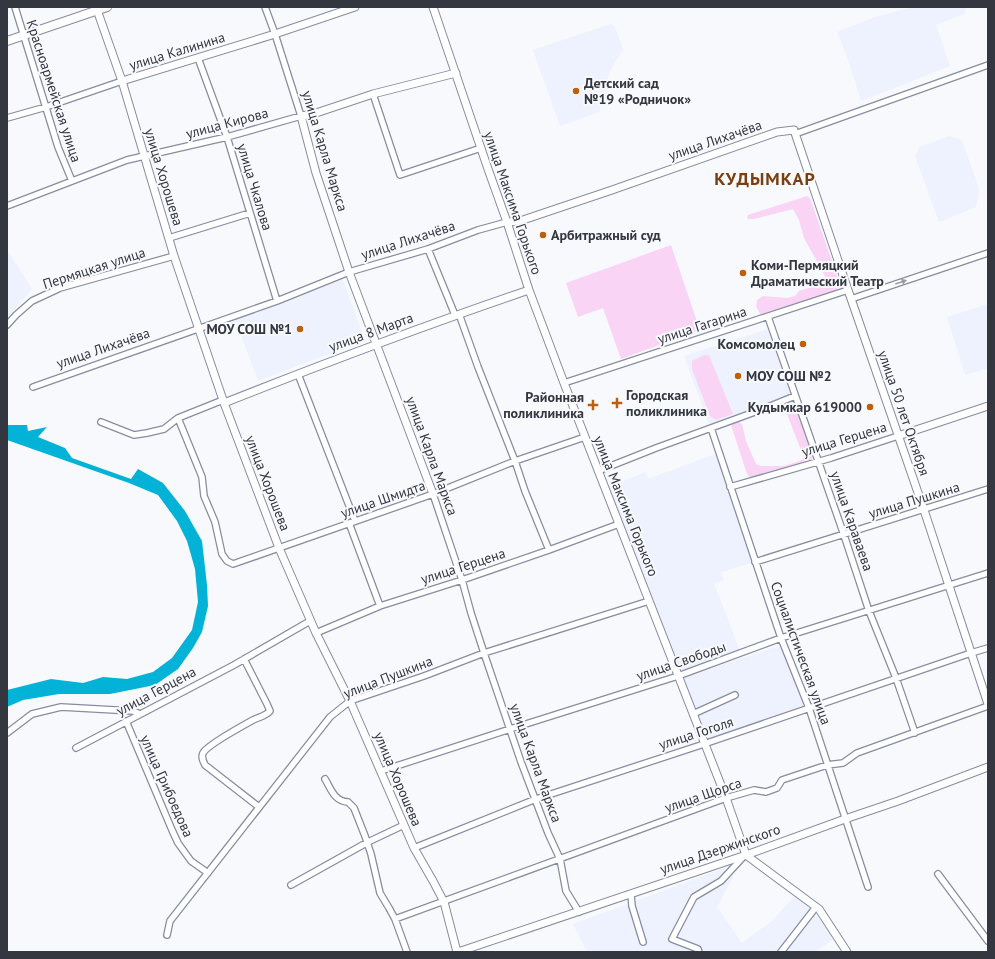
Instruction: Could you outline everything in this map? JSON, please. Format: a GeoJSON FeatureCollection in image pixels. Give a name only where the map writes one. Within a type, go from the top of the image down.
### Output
{"type":"FeatureCollection","features":[{"type":"Feature","properties":{"kind":"main road"},"geometry":{"type":"LineString","coordinates":[[7,42],[97,9],[107,7]]}},
{"type":"Feature","properties":{"kind":"street","name":"Красноармейская улица"},"geometry":{"type":"LineString","coordinates":[[15,7],[58,147],[72,181]]}},
{"type":"Feature","properties":{"kind":"street","name":"улица Карла Маркса"},"geometry":{"type":"LineString","coordinates":[[265,7],[301,116],[316,173],[349,272],[433,494],[521,762],[548,833],[560,859],[566,891],[579,912]]}},
{"type":"Feature","properties":{"kind":"street","name":"улица Калинина"},"geometry":{"type":"LineString","coordinates":[[7,118],[275,34],[353,7]]}},
{"type":"Feature","properties":{"kind":"street","name":"улица Максима Горького"},"geometry":{"type":"LineString","coordinates":[[433,7],[529,290],[692,714],[726,798],[746,855]]}},
{"type":"Feature","properties":{"kind":"street","name":"улица Хорошева"},"geometry":{"type":"LineString","coordinates":[[97,9],[122,81],[174,256],[224,402],[279,548],[310,621],[350,701],[414,848],[444,902],[457,952]]}},
{"type":"Feature","properties":{"kind":"street","name":"улица Чкалова"},"geometry":{"type":"LineString","coordinates":[[198,58],[227,137],[277,301]]}},
{"type":"Feature","properties":{"kind":"street","name":"улица Лихачёва"},"geometry":{"type":"LineString","coordinates":[[33,387],[277,301],[349,272],[428,249],[478,230],[507,222],[520,221],[542,214],[777,132],[795,132],[839,118],[988,65]]}},
{"type":"Feature","properties":{"kind":"street","name":"улица Кирова"},"geometry":{"type":"LineString","coordinates":[[7,206],[127,160],[227,137],[313,114],[373,94],[456,73]]}},
{"type":"Feature","properties":{"kind":"street"},"geometry":{"type":"LineString","coordinates":[[373,94],[400,175],[481,148]]}},
{"type":"Feature","properties":{"kind":"street","name":"улица 50 лет Октября"},"geometry":{"type":"LineString","coordinates":[[795,132],[924,510],[988,705]]}},
{"type":"Feature","properties":{"kind":"street"},"geometry":{"type":"LineString","coordinates":[[169,238],[250,213]]}},
{"type":"Feature","properties":{"kind":"street"},"geometry":{"type":"LineString","coordinates":[[428,249],[457,314],[549,550]]}},
{"type":"Feature","properties":{"kind":"street"},"geometry":{"type":"LineString","coordinates":[[851,299],[988,253]]}},
{"type":"Feature","properties":{"kind":"street","name":"Пермяцкая улица"},"geometry":{"type":"LineString","coordinates":[[7,324],[32,301],[60,288],[174,256]]}},
{"type":"Feature","properties":{"kind":"street","name":"улица 8 Марта"},"geometry":{"type":"LineString","coordinates":[[224,402],[457,314],[529,290]]}},
{"type":"Feature","properties":{"kind":"street","name":"улица Гагарина"},"geometry":{"type":"LineString","coordinates":[[564,383],[848,290]]}},
{"type":"Feature","properties":{"kind":"street","name":"улица Караваева"},"geometry":{"type":"LineString","coordinates":[[768,317],[869,611],[896,678],[915,732]]}},
{"type":"Feature","properties":{"kind":"street"},"geometry":{"type":"LineString","coordinates":[[298,374],[352,522],[380,606]]}},
{"type":"Feature","properties":{"kind":"street"},"geometry":{"type":"LineString","coordinates":[[598,471],[795,396]]}},
{"type":"Feature","properties":{"kind":"street"},"geometry":{"type":"LineString","coordinates":[[101,422],[134,435],[164,429],[178,418],[224,402]]}},
{"type":"Feature","properties":{"kind":"street","name":"улица Герцена"},"geometry":{"type":"LineString","coordinates":[[730,486],[831,458],[988,406]]}},
{"type":"Feature","properties":{"kind":"street"},"geometry":{"type":"LineString","coordinates":[[178,418],[202,477],[204,496],[215,522],[222,554],[227,561],[233,564],[279,548]]}},
{"type":"Feature","properties":{"kind":"street","name":"Социалистическая улица"},"geometry":{"type":"LineString","coordinates":[[711,428],[781,638],[809,708],[868,887]]}},
{"type":"Feature","properties":{"kind":"street","name":"улица Шмидта"},"geometry":{"type":"LineString","coordinates":[[279,548],[433,494],[515,461],[585,437]]}},
{"type":"Feature","properties":{"kind":"street","name":"улица Пушкина"},"geometry":{"type":"LineString","coordinates":[[755,562],[988,489]]}},
{"type":"Feature","properties":{"kind":"street","name":"улица Герцена"},"geometry":{"type":"LineString","coordinates":[[316,632],[380,606],[462,580],[619,524]]}},
{"type":"Feature","properties":{"kind":"street","name":"улица Свободы"},"geometry":{"type":"LineString","coordinates":[[381,771],[678,676],[781,638],[988,573]]}},
{"type":"Feature","properties":{"kind":"street","name":"улица Пушкина"},"geometry":{"type":"LineString","coordinates":[[167,935],[170,921],[259,807],[330,717],[350,701],[424,676],[484,653],[649,601]]}},
{"type":"Feature","properties":{"kind":"street","name":"улица Герцена"},"geometry":{"type":"LineString","coordinates":[[76,748],[244,659],[310,621]]}},
{"type":"Feature","properties":{"kind":"street","name":"улица Гоголя"},"geometry":{"type":"LineString","coordinates":[[414,848],[536,799],[704,744],[971,652],[988,648]]}},
{"type":"Feature","properties":{"kind":"street"},"geometry":{"type":"LineString","coordinates":[[244,659],[270,711],[267,715],[254,720],[211,744],[203,753],[202,758],[205,765],[259,807]]}},
{"type":"Feature","properties":{"kind":"street"},"geometry":{"type":"LineString","coordinates":[[692,714],[735,695]]}},
{"type":"Feature","properties":{"kind":"street","name":"улица Щорса"},"geometry":{"type":"LineString","coordinates":[[394,919],[726,798],[754,790],[766,792],[777,788],[782,780],[827,765],[843,763],[857,753],[988,705]]}},
{"type":"Feature","properties":{"kind":"street"},"geometry":{"type":"LineString","coordinates":[[7,733],[32,714],[61,707],[134,711],[140,714]]}},
{"type":"Feature","properties":{"kind":"street","name":"улица Грибоедова"},"geometry":{"type":"LineString","coordinates":[[126,721],[178,843],[191,861],[208,873]]}},
{"type":"Feature","properties":{"kind":"street","name":"улица Дзержинского"},"geometry":{"type":"LineString","coordinates":[[457,952],[746,855],[988,767]]}},
{"type":"Feature","properties":{"kind":"street"},"geometry":{"type":"LineString","coordinates":[[325,778],[333,794],[338,800],[348,802],[354,808],[368,842],[380,894],[389,908],[407,952]]}},
{"type":"Feature","properties":{"kind":"street"},"geometry":{"type":"LineString","coordinates":[[291,884],[368,842],[404,825]]}},
{"type":"Feature","properties":{"kind":"street"},"geometry":{"type":"LineString","coordinates":[[699,952],[698,948],[672,939],[694,897],[721,881],[746,855],[816,907],[847,952]]}},
{"type":"Feature","properties":{"kind":"street"},"geometry":{"type":"LineString","coordinates":[[938,874],[988,941]]}},
{"type":"Feature","properties":{"kind":"street"},"geometry":{"type":"LineString","coordinates":[[631,894],[632,906],[643,942]]}},
{"type":"Feature","properties":{"kind":"street"},"geometry":{"type":"LineString","coordinates":[[781,952],[816,907]]}},
{"type":"Feature","properties":{"kind":"shaded area"},"geometry":{"type":"Polygon","coordinates":[[[913,7],[964,7],[966,13],[936,25],[950,66],[861,101],[849,62],[837,32],[875,17],[913,7]]]}},
{"type":"Feature","properties":{"kind":"shaded area","name":"Детский сад №19 «Родничок»"},"geometry":{"type":"Polygon","coordinates":[[[611,24],[615,27],[623,49],[610,71],[599,112],[560,126],[533,50],[611,24]]]}},
{"type":"Feature","properties":{"kind":"shaded area"},"geometry":{"type":"Polygon","coordinates":[[[949,136],[962,140],[979,189],[976,207],[939,222],[915,156],[920,147],[949,136]]]}},
{"type":"Feature","properties":{"kind":"shaded area"},"geometry":{"type":"Polygon","coordinates":[[[807,196],[810,198],[840,284],[834,292],[760,314],[756,306],[757,300],[763,296],[787,298],[795,296],[799,291],[825,283],[825,276],[804,238],[799,220],[793,209],[754,219],[748,219],[747,217],[748,215],[807,196]]]}},
{"type":"Feature","properties":{"kind":"shaded area"},"geometry":{"type":"Polygon","coordinates":[[[671,245],[700,330],[621,359],[603,308],[578,317],[566,283],[671,245]]]}},
{"type":"Feature","properties":{"kind":"shaded area"},"geometry":{"type":"Polygon","coordinates":[[[7,250],[32,289],[7,318],[7,250]]]}},
{"type":"Feature","properties":{"kind":"shaded area","name":"МОУ СОШ №1"},"geometry":{"type":"Polygon","coordinates":[[[342,278],[365,340],[258,381],[235,319],[342,278]]]}},
{"type":"Feature","properties":{"kind":"shaded area"},"geometry":{"type":"Polygon","coordinates":[[[988,304],[988,368],[965,375],[947,317],[988,304]]]}},
{"type":"Feature","properties":{"kind":"shaded area","name":"МОУ СОШ №2"},"geometry":{"type":"Polygon","coordinates":[[[768,329],[792,396],[710,426],[684,356],[768,329]]]}},
{"type":"Feature","properties":{"kind":"shaded area"},"geometry":{"type":"Polygon","coordinates":[[[704,355],[709,355],[733,414],[716,420],[710,416],[692,369],[692,361],[704,355]]]}},
{"type":"Feature","properties":{"kind":"shaded area"},"geometry":{"type":"Polygon","coordinates":[[[794,407],[806,434],[813,462],[754,479],[750,477],[747,474],[731,425],[737,421],[742,424],[746,441],[756,464],[761,466],[784,466],[800,461],[804,458],[787,414],[793,412],[794,407]]]}},
{"type":"Feature","properties":{"kind":"shaded area"},"geometry":{"type":"Polygon","coordinates":[[[718,453],[755,562],[721,572],[724,580],[714,584],[741,653],[680,675],[607,488],[645,472],[648,479],[718,453]]]}},
{"type":"Feature","properties":{"kind":"shaded area"},"geometry":{"type":"Polygon","coordinates":[[[785,644],[808,707],[707,745],[682,678],[785,644]]]}},
{"type":"Feature","properties":{"kind":"shaded area"},"geometry":{"type":"Polygon","coordinates":[[[725,868],[733,877],[717,907],[742,943],[772,921],[795,895],[808,906],[821,921],[833,940],[814,952],[587,952],[573,924],[725,868]]]}},
{"type":"Feature","properties":{"kind":"water"},"geometry":{"type":"Polygon","coordinates":[[[7,425],[27,425],[28,431],[47,427],[38,437],[65,448],[72,458],[131,479],[138,469],[163,483],[185,511],[202,541],[208,606],[202,632],[193,648],[178,669],[155,685],[110,694],[59,694],[23,700],[7,707],[7,690],[51,679],[83,683],[103,677],[127,679],[153,672],[172,658],[192,630],[198,602],[195,569],[187,541],[177,521],[158,495],[129,483],[7,440],[7,425]]]}},
{"type":"Feature","properties":{"kind":"place","name":"Детский сад №19 «Родничок»"},"geometry":{"type":"Point","coordinates":[576,91]}},
{"type":"Feature","properties":{"kind":"place","name":"Арбитражный суд"},"geometry":{"type":"Point","coordinates":[543,235]}},
{"type":"Feature","properties":{"kind":"place","name":"Коми-Пермяцкий Драматический Театр"},"geometry":{"type":"Point","coordinates":[743,273]}},
{"type":"Feature","properties":{"kind":"place","name":"МОУ СОШ №1"},"geometry":{"type":"Point","coordinates":[300,329]}},
{"type":"Feature","properties":{"kind":"place","name":"Комсомолец"},"geometry":{"type":"Point","coordinates":[803,344]}},
{"type":"Feature","properties":{"kind":"place","name":"МОУ СОШ №2"},"geometry":{"type":"Point","coordinates":[738,376]}},
{"type":"Feature","properties":{"kind":"place","name":"Городская поликлиника"},"geometry":{"type":"Point","coordinates":[617,403]}},
{"type":"Feature","properties":{"kind":"place","name":"Районная поликлиника"},"geometry":{"type":"Point","coordinates":[593,405]}},
{"type":"Feature","properties":{"kind":"place","name":"Кудымкар 619000"},"geometry":{"type":"Point","coordinates":[870,407]}},
{"type":"Feature","properties":{"kind":"district","name":"КУДЫМКАР"},"geometry":{"type":"Point","coordinates":[765,178]}}]}
